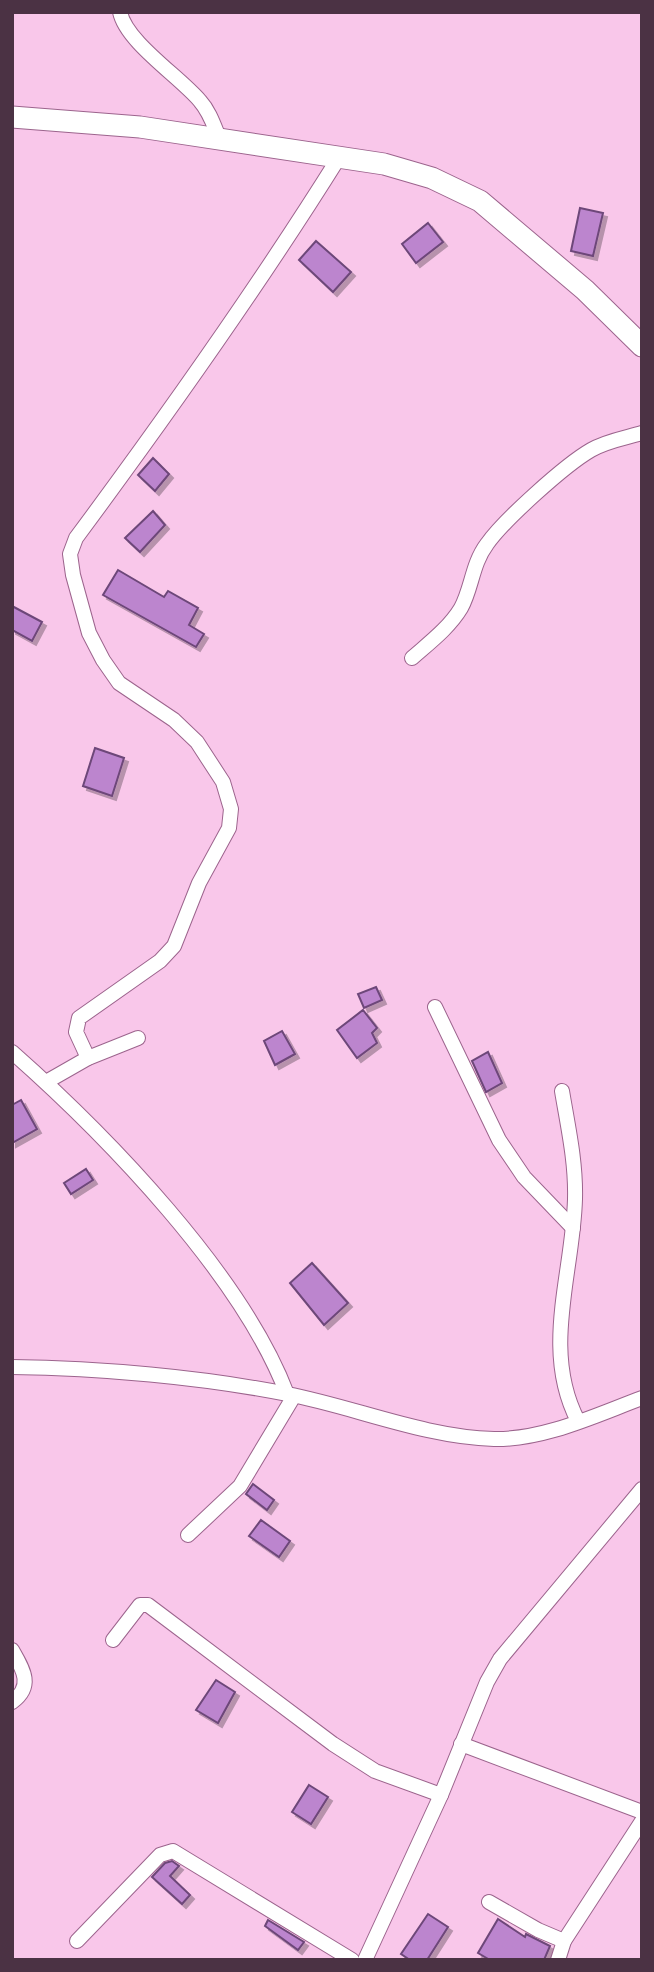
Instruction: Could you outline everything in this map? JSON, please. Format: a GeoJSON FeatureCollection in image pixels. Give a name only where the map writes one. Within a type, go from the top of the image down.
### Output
{"type":"FeatureCollection","features":[{"type":"Feature","properties":{"kind":"street"},"geometry":{"type":"LineString","coordinates":[[120,12],[122,20],[142,44],[200,101],[220,140]]}},
{"type":"Feature","properties":{"kind":"street"},"geometry":{"type":"LineString","coordinates":[[12,117],[90,121],[384,164],[432,178],[480,201],[585,290],[642,346]]}},
{"type":"Feature","properties":{"kind":"street"},"geometry":{"type":"LineString","coordinates":[[88,1058],[76,1032],[79,1018],[160,961],[174,946],[199,883],[229,828],[231,809],[223,782],[197,742],[174,720],[119,683],[103,660],[89,633],[70,554],[75,538],[201,369],[270,268],[338,159]]}},
{"type":"Feature","properties":{"kind":"street"},"geometry":{"type":"LineString","coordinates":[[412,658],[450,624],[461,608],[471,573],[486,545],[505,523],[593,449],[642,433]]}},
{"type":"Feature","properties":{"kind":"street"},"geometry":{"type":"LineString","coordinates":[[435,1007],[499,1140],[524,1177],[573,1228]]}},
{"type":"Feature","properties":{"kind":"street"},"geometry":{"type":"LineString","coordinates":[[46,1082],[88,1058],[138,1038]]}},
{"type":"Feature","properties":{"kind":"street"},"geometry":{"type":"LineString","coordinates":[[12,1052],[46,1082],[195,1243],[273,1357],[290,1395]]}},
{"type":"Feature","properties":{"kind":"street"},"geometry":{"type":"LineString","coordinates":[[562,1091],[574,1161],[573,1228],[558,1344],[562,1382],[578,1421]]}},
{"type":"Feature","properties":{"kind":"street"},"geometry":{"type":"LineString","coordinates":[[12,1367],[191,1380],[290,1395],[421,1427],[494,1439],[523,1437],[642,1398]]}},
{"type":"Feature","properties":{"kind":"street"},"geometry":{"type":"LineString","coordinates":[[188,1535],[240,1486],[290,1395]]}},
{"type":"Feature","properties":{"kind":"street"},"geometry":{"type":"LineString","coordinates":[[365,1960],[440,1795],[487,1682],[500,1659],[642,1489]]}},
{"type":"Feature","properties":{"kind":"street"},"geometry":{"type":"LineString","coordinates":[[113,1640],[140,1605],[148,1605],[333,1744],[375,1771],[440,1795]]}},
{"type":"Feature","properties":{"kind":"street"},"geometry":{"type":"LineString","coordinates":[[12,1650],[26,1677],[25,1686],[12,1702]]}},
{"type":"Feature","properties":{"kind":"street"},"geometry":{"type":"LineString","coordinates":[[461,1744],[640,1812],[564,1941],[558,1960]]}},
{"type":"Feature","properties":{"kind":"street"},"geometry":{"type":"LineString","coordinates":[[77,1941],[160,1856],[173,1851],[352,1960]]}},
{"type":"Feature","properties":{"kind":"street"},"geometry":{"type":"LineString","coordinates":[[489,1902],[538,1930],[564,1941]]}},
{"type":"Feature","properties":{"kind":"building"},"geometry":{"type":"Polygon","coordinates":[[[580,208],[603,213],[593,256],[571,251],[580,208]]]}},
{"type":"Feature","properties":{"kind":"building"},"geometry":{"type":"Polygon","coordinates":[[[428,223],[443,242],[416,263],[402,244],[428,223]]]}},
{"type":"Feature","properties":{"kind":"building"},"geometry":{"type":"Polygon","coordinates":[[[316,241],[351,272],[333,292],[299,260],[316,241]]]}},
{"type":"Feature","properties":{"kind":"building"},"geometry":{"type":"Polygon","coordinates":[[[153,458],[169,474],[155,491],[138,475],[153,458]]]}},
{"type":"Feature","properties":{"kind":"building"},"geometry":{"type":"Polygon","coordinates":[[[153,511],[165,525],[140,552],[125,538],[153,511]]]}},
{"type":"Feature","properties":{"kind":"building"},"geometry":{"type":"Polygon","coordinates":[[[118,570],[164,597],[168,591],[198,608],[189,625],[204,634],[196,647],[103,595],[118,570]]]}},
{"type":"Feature","properties":{"kind":"building"},"geometry":{"type":"Polygon","coordinates":[[[12,606],[42,622],[32,641],[12,630],[12,606]]]}},
{"type":"Feature","properties":{"kind":"building"},"geometry":{"type":"Polygon","coordinates":[[[95,748],[124,758],[112,796],[83,786],[95,748]]]}},
{"type":"Feature","properties":{"kind":"building"},"geometry":{"type":"Polygon","coordinates":[[[376,987],[382,1000],[364,1008],[358,994],[376,987]]]}},
{"type":"Feature","properties":{"kind":"building"},"geometry":{"type":"Polygon","coordinates":[[[363,1010],[377,1028],[372,1033],[377,1043],[357,1058],[337,1030],[363,1010]]]}},
{"type":"Feature","properties":{"kind":"building"},"geometry":{"type":"Polygon","coordinates":[[[282,1031],[295,1054],[275,1065],[264,1041],[282,1031]]]}},
{"type":"Feature","properties":{"kind":"building"},"geometry":{"type":"Polygon","coordinates":[[[488,1052],[502,1083],[486,1092],[472,1061],[488,1052]]]}},
{"type":"Feature","properties":{"kind":"building"},"geometry":{"type":"Polygon","coordinates":[[[21,1100],[37,1129],[12,1143],[12,1105],[21,1100]]]}},
{"type":"Feature","properties":{"kind":"building"},"geometry":{"type":"Polygon","coordinates":[[[86,1169],[93,1180],[71,1194],[64,1183],[86,1169]]]}},
{"type":"Feature","properties":{"kind":"building"},"geometry":{"type":"Polygon","coordinates":[[[312,1263],[348,1303],[324,1325],[290,1283],[312,1263]]]}},
{"type":"Feature","properties":{"kind":"building"},"geometry":{"type":"Polygon","coordinates":[[[253,1484],[274,1500],[267,1510],[246,1494],[253,1484]]]}},
{"type":"Feature","properties":{"kind":"building"},"geometry":{"type":"Polygon","coordinates":[[[261,1520],[290,1541],[279,1557],[249,1536],[261,1520]]]}},
{"type":"Feature","properties":{"kind":"building"},"geometry":{"type":"Polygon","coordinates":[[[216,1680],[235,1692],[218,1723],[196,1710],[216,1680]]]}},
{"type":"Feature","properties":{"kind":"building"},"geometry":{"type":"Polygon","coordinates":[[[309,1785],[328,1797],[311,1824],[292,1812],[309,1785]]]}},
{"type":"Feature","properties":{"kind":"building"},"geometry":{"type":"Polygon","coordinates":[[[172,1861],[179,1866],[170,1876],[190,1895],[182,1904],[152,1877],[165,1863],[172,1861]]]}},
{"type":"Feature","properties":{"kind":"building"},"geometry":{"type":"Polygon","coordinates":[[[428,1914],[448,1927],[427,1960],[410,1960],[401,1954],[428,1914]]]}},
{"type":"Feature","properties":{"kind":"building"},"geometry":{"type":"Polygon","coordinates":[[[498,1919],[525,1937],[526,1934],[550,1946],[544,1960],[490,1960],[478,1953],[498,1919]]]}},
{"type":"Feature","properties":{"kind":"building"},"geometry":{"type":"Polygon","coordinates":[[[268,1920],[304,1942],[298,1950],[265,1926],[268,1920]]]}}]}
